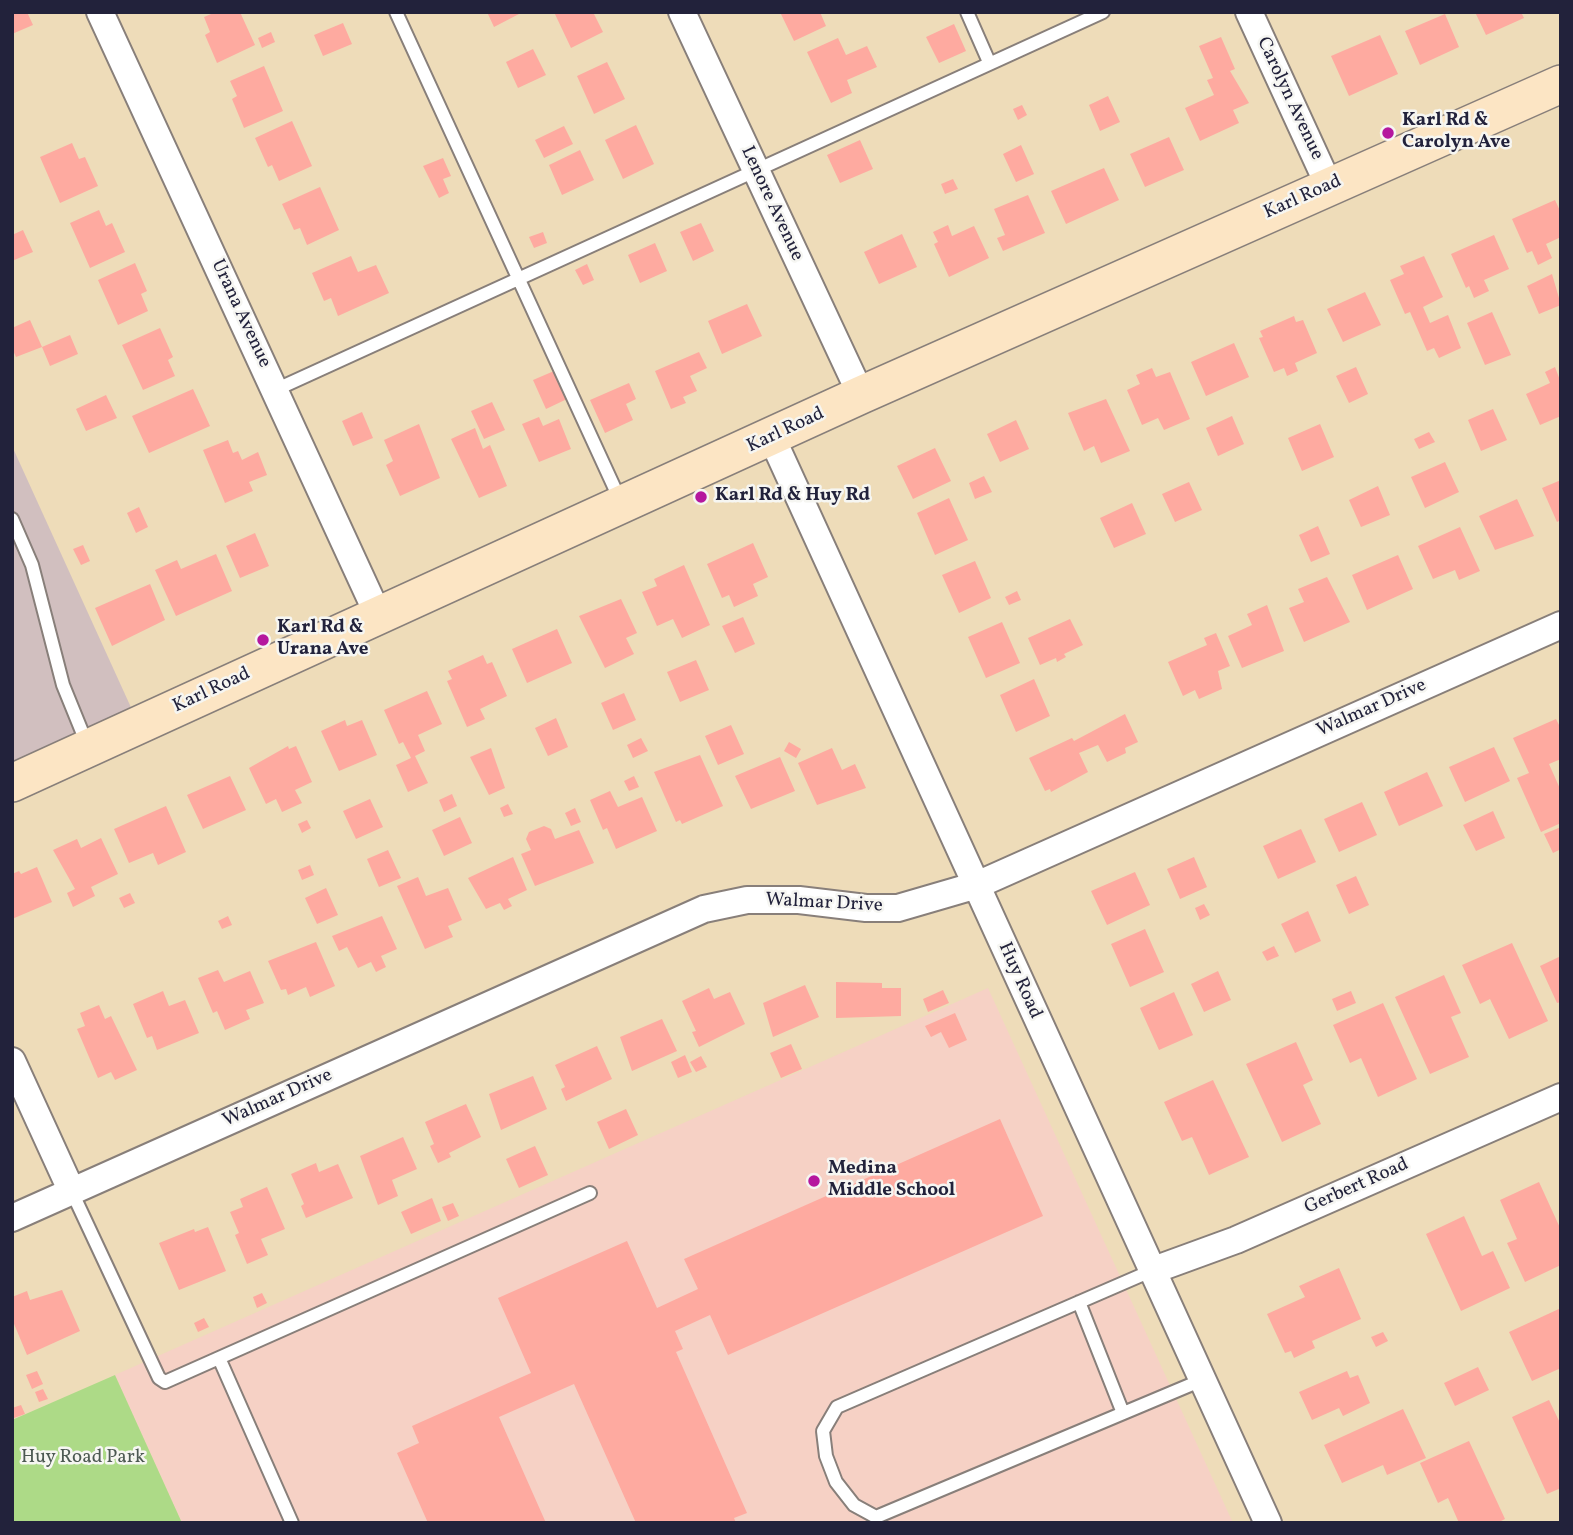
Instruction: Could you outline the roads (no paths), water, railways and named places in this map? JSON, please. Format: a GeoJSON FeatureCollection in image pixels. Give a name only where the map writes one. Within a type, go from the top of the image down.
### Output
{"type":"FeatureCollection","features":[{"type":"Feature","properties":{"kind":"main road","name":"Karl Road"},"geometry":{"type":"LineString","coordinates":[[12,783],[772,438],[861,395],[1561,83]]}},
{"type":"Feature","properties":{"kind":"street","name":"Urana Avenue"},"geometry":{"type":"LineString","coordinates":[[100,12],[379,617]]}},
{"type":"Feature","properties":{"kind":"street","name":"Lenore Avenue"},"geometry":{"type":"LineString","coordinates":[[682,12],[861,395]]}},
{"type":"Feature","properties":{"kind":"street","name":"Carolyn Avenue"},"geometry":{"type":"LineString","coordinates":[[1249,12],[1329,186]]}},
{"type":"Feature","properties":{"kind":"street","name":"Huy Road"},"geometry":{"type":"LineString","coordinates":[[772,438],[1268,1523]]}},
{"type":"Feature","properties":{"kind":"street","name":"Walmar Drive"},"geometry":{"type":"LineString","coordinates":[[12,1218],[704,909],[747,900],[799,900],[866,908],[898,908],[977,885],[1561,625]]}},
{"type":"Feature","properties":{"kind":"street"},"geometry":{"type":"LineString","coordinates":[[12,1062],[72,1192]]}},
{"type":"Feature","properties":{"kind":"street","name":"Gerbert Road"},"geometry":{"type":"LineString","coordinates":[[1151,1271],[1236,1240],[1561,1097]]}},
{"type":"Feature","properties":{"kind":"lane"},"geometry":{"type":"LineString","coordinates":[[396,12],[521,278],[623,506]]}},
{"type":"Feature","properties":{"kind":"lane"},"geometry":{"type":"LineString","coordinates":[[967,12],[989,62]]}},
{"type":"Feature","properties":{"kind":"lane"},"geometry":{"type":"LineString","coordinates":[[275,390],[1103,12]]}},
{"type":"Feature","properties":{"kind":"lane"},"geometry":{"type":"LineString","coordinates":[[12,519],[32,565],[63,685],[88,748]]}},
{"type":"Feature","properties":{"kind":"lane"},"geometry":{"type":"LineString","coordinates":[[72,1192],[159,1378],[165,1382],[590,1193]]}},
{"type":"Feature","properties":{"kind":"lane"},"geometry":{"type":"LineString","coordinates":[[1151,1271],[837,1407],[823,1431],[827,1456],[836,1482],[854,1505],[876,1517],[1202,1380]]}},
{"type":"Feature","properties":{"kind":"lane"},"geometry":{"type":"LineString","coordinates":[[1079,1302],[1123,1413]]}},
{"type":"Feature","properties":{"kind":"lane"},"geometry":{"type":"LineString","coordinates":[[219,1358],[292,1523]]}},
{"type":"Feature","properties":{"kind":"place","name":"Karl Rd & Carolyn Ave"},"geometry":{"type":"Point","coordinates":[1388,133]}},
{"type":"Feature","properties":{"kind":"place","name":"Karl Rd & Huy Rd"},"geometry":{"type":"Point","coordinates":[701,497]}},
{"type":"Feature","properties":{"kind":"place","name":"Karl Rd & Urana Ave"},"geometry":{"type":"Point","coordinates":[263,640]}},
{"type":"Feature","properties":{"kind":"place","name":"Medina Middle School"},"geometry":{"type":"Point","coordinates":[814,1181]}},
{"type":"Feature","properties":{"kind":"park label","name":"Huy Road Park"},"geometry":{"type":"Point","coordinates":[83,1459]}}]}
